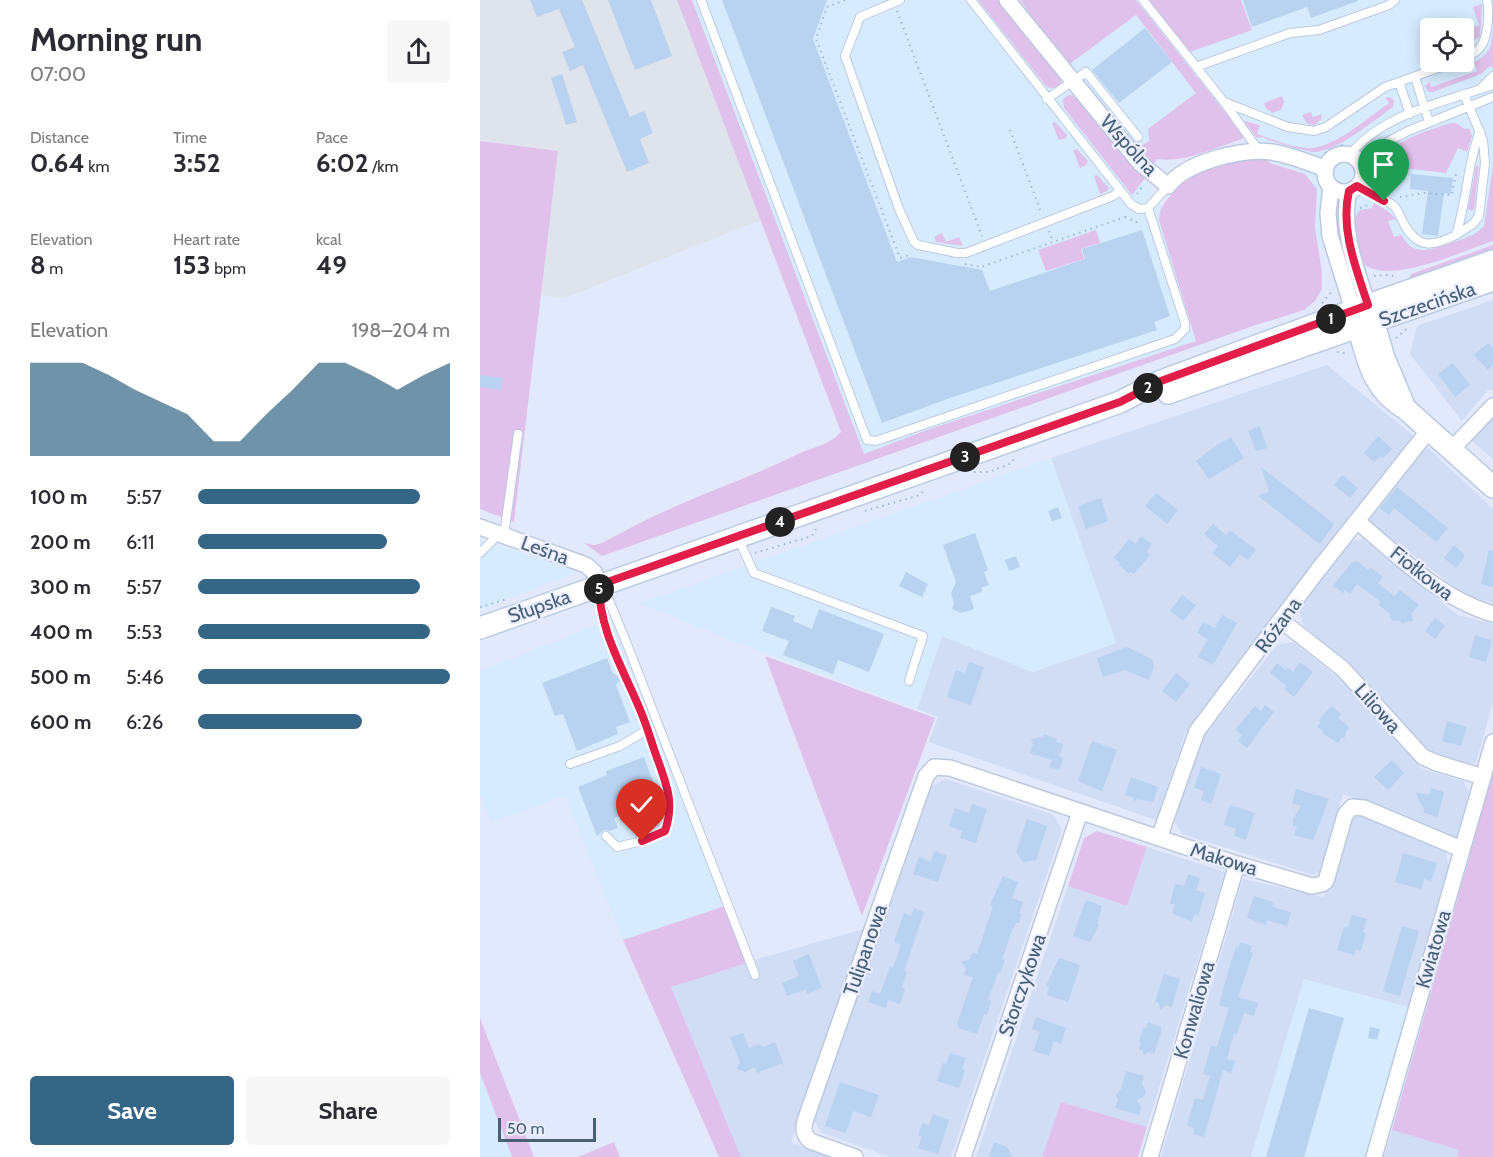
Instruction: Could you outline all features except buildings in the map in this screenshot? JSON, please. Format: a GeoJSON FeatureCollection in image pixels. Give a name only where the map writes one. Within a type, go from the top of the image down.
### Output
{"type":"FeatureCollection","features":[{"type":"Feature","properties":{"kind":"main road","name":"Szczecińska"},"geometry":{"type":"LineString","coordinates":[[599,585],[742,546],[1120,402],[1173,392],[1493,261]]}},
{"type":"Feature","properties":{"kind":"main road","name":"Szczecińska"},"geometry":{"type":"LineString","coordinates":[[1363,316],[1493,280]]}},
{"type":"Feature","properties":{"kind":"main road"},"geometry":{"type":"LineString","coordinates":[[1363,316],[1406,409],[1493,487]]}},
{"type":"Feature","properties":{"kind":"main road","name":"Słupska"},"geometry":{"type":"LineString","coordinates":[[480,627],[599,585]]}},
{"type":"Feature","properties":{"kind":"street","name":"Wspólna"},"geometry":{"type":"LineString","coordinates":[[1006,0],[1140,162],[1168,186],[1186,169],[1223,158],[1259,151],[1324,161]]}},
{"type":"Feature","properties":{"kind":"street"},"geometry":{"type":"LineString","coordinates":[[1353,189],[1343,192],[1331,187],[1326,179],[1324,161],[1343,154],[1359,156],[1363,175],[1353,189],[1346,213],[1346,231],[1363,316]]}},
{"type":"Feature","properties":{"kind":"street"},"geometry":{"type":"LineString","coordinates":[[1331,187],[1328,213],[1330,236],[1363,316]]}},
{"type":"Feature","properties":{"kind":"street"},"geometry":{"type":"LineString","coordinates":[[1451,450],[1493,406]]}},
{"type":"Feature","properties":{"kind":"street","name":"Różana"},"geometry":{"type":"LineString","coordinates":[[1159,838],[1197,731],[1282,621],[1290,607],[1429,430]]}},
{"type":"Feature","properties":{"kind":"street","name":"Fiołkowa"},"geometry":{"type":"LineString","coordinates":[[1358,522],[1440,590],[1457,601],[1493,614]]}},
{"type":"Feature","properties":{"kind":"street","name":"Leśna"},"geometry":{"type":"LineString","coordinates":[[480,527],[586,565],[594,572],[599,585]]}},
{"type":"Feature","properties":{"kind":"street","name":"Liliowa"},"geometry":{"type":"LineString","coordinates":[[1282,621],[1343,669],[1423,757],[1483,777]]}},
{"type":"Feature","properties":{"kind":"street","name":"Kwiatowa"},"geometry":{"type":"LineString","coordinates":[[1374,1157],[1493,742]]}},
{"type":"Feature","properties":{"kind":"street","name":"Makowa"},"geometry":{"type":"LineString","coordinates":[[934,767],[950,768],[1237,864],[1312,885],[1326,881],[1345,815],[1352,807],[1364,808],[1461,849]]}},
{"type":"Feature","properties":{"kind":"street","name":"Tulipanowa"},"geometry":{"type":"LineString","coordinates":[[855,1157],[810,1141],[805,1137],[803,1129],[926,776],[934,767]]}},
{"type":"Feature","properties":{"kind":"street","name":"Storczykowa"},"geometry":{"type":"LineString","coordinates":[[963,1157],[1080,812]]}},
{"type":"Feature","properties":{"kind":"street","name":"Konwaliowa"},"geometry":{"type":"LineString","coordinates":[[1150,1157],[1237,864]]}},
{"type":"Feature","properties":{"kind":"lane"},"geometry":{"type":"LineString","coordinates":[[701,0],[867,440],[876,441],[1175,339],[1185,329],[1185,323],[1149,208]]}},
{"type":"Feature","properties":{"kind":"lane"},"geometry":{"type":"LineString","coordinates":[[971,0],[1131,204],[1140,209],[1149,208],[1168,186]]}},
{"type":"Feature","properties":{"kind":"lane"},"geometry":{"type":"LineString","coordinates":[[1143,0],[1224,102],[1259,151]]}},
{"type":"Feature","properties":{"kind":"lane"},"geometry":{"type":"LineString","coordinates":[[1196,67],[1290,33],[1319,30],[1389,5],[1395,0]]}},
{"type":"Feature","properties":{"kind":"lane"},"geometry":{"type":"LineString","coordinates":[[1474,53],[1485,43],[1487,0]]}},
{"type":"Feature","properties":{"kind":"lane"},"geometry":{"type":"LineString","coordinates":[[897,1],[860,16],[845,56],[899,209],[911,237],[918,245],[962,253],[1113,196],[1120,191]]}},
{"type":"Feature","properties":{"kind":"lane"},"geometry":{"type":"LineString","coordinates":[[1047,99],[1086,72],[1138,137]]}},
{"type":"Feature","properties":{"kind":"lane"},"geometry":{"type":"LineString","coordinates":[[1224,102],[1288,127],[1314,131],[1326,127],[1374,93],[1428,72]]}},
{"type":"Feature","properties":{"kind":"lane"},"geometry":{"type":"LineString","coordinates":[[1480,89],[1493,76]]}},
{"type":"Feature","properties":{"kind":"lane"},"geometry":{"type":"LineString","coordinates":[[1414,77],[1429,122]]}},
{"type":"Feature","properties":{"kind":"lane"},"geometry":{"type":"LineString","coordinates":[[1398,82],[1410,114]]}},
{"type":"Feature","properties":{"kind":"lane"},"geometry":{"type":"LineString","coordinates":[[1493,85],[1410,114],[1378,129],[1356,146],[1359,156],[1429,122],[1493,97]]}},
{"type":"Feature","properties":{"kind":"lane"},"geometry":{"type":"LineString","coordinates":[[1353,189],[1373,195],[1396,208],[1411,237],[1417,241],[1430,244],[1439,242],[1473,224],[1479,216],[1485,153],[1480,131],[1464,94]]}},
{"type":"Feature","properties":{"kind":"lane"},"geometry":{"type":"LineString","coordinates":[[1456,235],[1470,163],[1480,131]]}},
{"type":"Feature","properties":{"kind":"lane"},"geometry":{"type":"LineString","coordinates":[[480,553],[506,528],[518,434]]}},
{"type":"Feature","properties":{"kind":"lane"},"geometry":{"type":"LineString","coordinates":[[742,546],[754,573],[923,636],[909,681]]}},
{"type":"Feature","properties":{"kind":"lane"},"geometry":{"type":"LineString","coordinates":[[599,585],[602,618],[647,730],[665,779],[670,801],[670,816],[665,831],[642,841],[617,847],[606,836]]}},
{"type":"Feature","properties":{"kind":"lane"},"geometry":{"type":"LineString","coordinates":[[599,585],[608,598],[615,615],[755,975]]}},
{"type":"Feature","properties":{"kind":"lane"},"geometry":{"type":"LineString","coordinates":[[570,764],[620,746],[647,730]]}},
{"type":"Feature","properties":{"kind":"path"},"geometry":{"type":"LineString","coordinates":[[845,0],[827,7],[816,39],[900,258],[911,254]]}},
{"type":"Feature","properties":{"kind":"path"},"geometry":{"type":"LineString","coordinates":[[897,1],[985,245]]}},
{"type":"Feature","properties":{"kind":"path"},"geometry":{"type":"LineString","coordinates":[[1010,130],[1053,242]]}},
{"type":"Feature","properties":{"kind":"path"},"geometry":{"type":"LineString","coordinates":[[1324,161],[1359,156],[1375,188],[1368,205],[1356,211]]}},
{"type":"Feature","properties":{"kind":"path"},"geometry":{"type":"LineString","coordinates":[[1394,196],[1404,198],[1424,193],[1452,195],[1456,173]]}},
{"type":"Feature","properties":{"kind":"path"},"geometry":{"type":"LineString","coordinates":[[1125,217],[1131,204],[1152,174]]}},
{"type":"Feature","properties":{"kind":"path"},"geometry":{"type":"LineString","coordinates":[[958,263],[981,267],[1125,217],[1143,224]]}},
{"type":"Feature","properties":{"kind":"path"},"geometry":{"type":"LineString","coordinates":[[1373,276],[1385,274],[1396,277]]}},
{"type":"Feature","properties":{"kind":"path"},"geometry":{"type":"LineString","coordinates":[[1321,306],[1323,299],[1333,290]]}},
{"type":"Feature","properties":{"kind":"path"},"geometry":{"type":"LineString","coordinates":[[1393,340],[1412,323]]}},
{"type":"Feature","properties":{"kind":"path"},"geometry":{"type":"LineString","coordinates":[[1332,350],[1353,354]]}},
{"type":"Feature","properties":{"kind":"path"},"geometry":{"type":"LineString","coordinates":[[970,473],[988,472],[1012,463],[1019,453]]}},
{"type":"Feature","properties":{"kind":"path"},"geometry":{"type":"LineString","coordinates":[[865,511],[920,495],[925,489]]}},
{"type":"Feature","properties":{"kind":"path"},"geometry":{"type":"LineString","coordinates":[[742,546],[783,546],[812,536],[818,527]]}},
{"type":"Feature","properties":{"kind":"shaded area"},"geometry":{"type":"Polygon","coordinates":[[[480,0],[677,0],[761,220],[565,298],[541,295],[558,151],[480,141],[480,0]]]}},
{"type":"Feature","properties":{"kind":"shaded area"},"geometry":{"type":"Polygon","coordinates":[[[677,0],[997,0],[1175,221],[1287,314],[854,467],[677,0]]]}},
{"type":"Feature","properties":{"kind":"shaded area"},"geometry":{"type":"Polygon","coordinates":[[[677,0],[692,0],[864,454],[927,430],[1196,341],[1159,220],[1162,206],[1180,183],[1191,174],[1211,166],[1265,158],[1270,163],[1305,174],[1317,189],[1315,228],[1322,272],[1322,289],[1315,301],[1304,310],[602,556],[584,543],[594,545],[602,543],[663,512],[825,443],[841,432],[677,0]]]}},
{"type":"Feature","properties":{"kind":"shaded area"},"geometry":{"type":"Polygon","coordinates":[[[978,0],[1000,0],[1060,74],[1060,85],[1052,88],[1046,86],[978,0]]]}},
{"type":"Feature","properties":{"kind":"shaded area"},"geometry":{"type":"Polygon","coordinates":[[[1020,0],[1136,0],[1244,136],[1242,139],[1189,157],[1157,159],[1154,164],[1144,159],[1136,149],[1149,141],[1148,129],[1196,93],[1136,15],[1067,66],[1020,0]]]}},
{"type":"Feature","properties":{"kind":"shaded area"},"geometry":{"type":"Polygon","coordinates":[[[1136,0],[1493,0],[1493,241],[1412,269],[1357,243],[1318,248],[1315,228],[1317,189],[1305,174],[1270,162],[1246,139],[1213,98],[1136,149],[1067,66],[1142,9],[1136,0]]]}},
{"type":"Feature","properties":{"kind":"shaded area"},"geometry":{"type":"Polygon","coordinates":[[[1148,0],[1241,0],[1252,30],[1190,52],[1148,0]]]}},
{"type":"Feature","properties":{"kind":"shaded area"},"geometry":{"type":"Polygon","coordinates":[[[1482,4],[1480,37],[1475,40],[1474,27],[1479,25],[1473,7],[1482,4]]]}},
{"type":"Feature","properties":{"kind":"shaded area"},"geometry":{"type":"Polygon","coordinates":[[[1493,27],[1493,68],[1490,66],[1481,74],[1428,92],[1425,86],[1429,82],[1431,87],[1477,71],[1474,62],[1484,56],[1492,39],[1493,27]]]}},
{"type":"Feature","properties":{"kind":"shaded area"},"geometry":{"type":"Polygon","coordinates":[[[1068,95],[1078,96],[1146,177],[1132,195],[1064,108],[1063,99],[1068,95]]]}},
{"type":"Feature","properties":{"kind":"shaded area"},"geometry":{"type":"Polygon","coordinates":[[[1282,96],[1284,102],[1281,110],[1272,113],[1266,108],[1264,103],[1282,96]]]}},
{"type":"Feature","properties":{"kind":"shaded area"},"geometry":{"type":"Polygon","coordinates":[[[1389,97],[1394,100],[1393,107],[1343,142],[1322,151],[1313,152],[1263,137],[1257,138],[1244,121],[1260,125],[1257,134],[1301,147],[1317,147],[1328,144],[1361,124],[1389,103],[1385,98],[1389,97]]]}},
{"type":"Feature","properties":{"kind":"shaded area"},"geometry":{"type":"Polygon","coordinates":[[[1311,112],[1313,117],[1322,114],[1321,119],[1315,125],[1307,124],[1302,115],[1311,112]]]}},
{"type":"Feature","properties":{"kind":"shaded area"},"geometry":{"type":"Polygon","coordinates":[[[1055,122],[1067,135],[1065,139],[1059,140],[1052,123],[1055,122]]]}},
{"type":"Feature","properties":{"kind":"shaded area"},"geometry":{"type":"Polygon","coordinates":[[[1456,123],[1465,129],[1469,128],[1472,136],[1467,152],[1458,148],[1446,173],[1385,166],[1382,187],[1373,184],[1374,166],[1389,150],[1419,134],[1456,123]]]}},
{"type":"Feature","properties":{"kind":"shaded area"},"geometry":{"type":"Polygon","coordinates":[[[480,141],[558,151],[514,522],[480,509],[480,141]]]}},
{"type":"Feature","properties":{"kind":"shaded area"},"geometry":{"type":"Polygon","coordinates":[[[1077,149],[1088,161],[1080,168],[1073,150],[1077,149]]]}},
{"type":"Feature","properties":{"kind":"shaded area"},"geometry":{"type":"Polygon","coordinates":[[[1493,165],[1493,241],[1447,258],[1410,268],[1393,271],[1377,270],[1365,265],[1354,230],[1356,216],[1360,210],[1372,208],[1374,203],[1388,211],[1396,219],[1388,221],[1394,237],[1402,235],[1411,247],[1417,249],[1430,249],[1460,240],[1473,235],[1484,226],[1493,165]]]}},
{"type":"Feature","properties":{"kind":"shaded area"},"geometry":{"type":"Polygon","coordinates":[[[1476,166],[1479,166],[1474,209],[1471,211],[1468,209],[1476,166]]]}},
{"type":"Feature","properties":{"kind":"shaded area"},"geometry":{"type":"Polygon","coordinates":[[[1097,175],[1109,188],[1100,194],[1094,176],[1097,175]]]}},
{"type":"Feature","properties":{"kind":"shaded area"},"geometry":{"type":"Polygon","coordinates":[[[1096,230],[1100,243],[1081,249],[1084,259],[1046,271],[1038,250],[1096,230]]]}},
{"type":"Feature","properties":{"kind":"shaded area"},"geometry":{"type":"Polygon","coordinates":[[[942,233],[946,242],[959,237],[963,246],[936,242],[934,237],[942,233]]]}},
{"type":"Feature","properties":{"kind":"shaded area"},"geometry":{"type":"Polygon","coordinates":[[[1493,245],[1493,250],[1409,280],[1411,274],[1493,245]]]}},
{"type":"Feature","properties":{"kind":"shaded area"},"geometry":{"type":"Polygon","coordinates":[[[1493,300],[1493,390],[1487,391],[1462,421],[1410,354],[1417,326],[1493,300]]]}},
{"type":"Feature","properties":{"kind":"shaded area"},"geometry":{"type":"Polygon","coordinates":[[[1327,365],[1416,438],[1186,732],[1156,820],[929,742],[938,717],[917,709],[942,636],[1033,672],[1116,643],[1051,458],[1327,365]]]}},
{"type":"Feature","properties":{"kind":"shaded area"},"geometry":{"type":"Polygon","coordinates":[[[1493,415],[1493,459],[1471,440],[1493,415]]]}},
{"type":"Feature","properties":{"kind":"shaded area"},"geometry":{"type":"Polygon","coordinates":[[[1424,444],[1493,509],[1493,603],[1466,596],[1367,520],[1424,444]]]}},
{"type":"Feature","properties":{"kind":"shaded area"},"geometry":{"type":"Polygon","coordinates":[[[1051,458],[1116,643],[1033,672],[942,636],[917,709],[732,641],[640,603],[1051,458]]]}},
{"type":"Feature","properties":{"kind":"shaded area"},"geometry":{"type":"Polygon","coordinates":[[[1363,539],[1458,615],[1493,624],[1493,702],[1476,763],[1466,764],[1424,752],[1349,664],[1303,625],[1298,607],[1348,542],[1363,539]]]}},
{"type":"Feature","properties":{"kind":"shaded area"},"geometry":{"type":"Polygon","coordinates":[[[480,540],[579,571],[480,610],[480,540]]]}},
{"type":"Feature","properties":{"kind":"shaded area"},"geometry":{"type":"Polygon","coordinates":[[[611,619],[725,906],[623,940],[565,796],[491,822],[480,795],[480,671],[611,619]]]}},
{"type":"Feature","properties":{"kind":"shaded area"},"geometry":{"type":"Polygon","coordinates":[[[1293,642],[1341,680],[1421,768],[1463,781],[1469,791],[1456,840],[1343,794],[1321,871],[1313,875],[1182,834],[1174,821],[1202,739],[1277,645],[1293,642]]]}},
{"type":"Feature","properties":{"kind":"shaded area"},"geometry":{"type":"Polygon","coordinates":[[[765,656],[935,718],[862,916],[765,656]]]}},
{"type":"Feature","properties":{"kind":"shaded area"},"geometry":{"type":"Polygon","coordinates":[[[1493,760],[1493,1157],[1457,1157],[1459,1150],[1392,1130],[1470,855],[1469,842],[1493,760]]]}},
{"type":"Feature","properties":{"kind":"shaded area"},"geometry":{"type":"Polygon","coordinates":[[[946,779],[1054,815],[1062,830],[951,1157],[890,1157],[822,1133],[814,1121],[931,786],[946,779]]]}},
{"type":"Feature","properties":{"kind":"shaded area"},"geometry":{"type":"Polygon","coordinates":[[[1359,813],[1445,850],[1449,867],[1411,1008],[1304,979],[1251,1157],[1161,1157],[1243,879],[1324,897],[1347,819],[1359,813]]]}},
{"type":"Feature","properties":{"kind":"shaded area"},"geometry":{"type":"Polygon","coordinates":[[[1097,831],[1147,847],[1127,906],[1068,886],[1084,838],[1097,831]]]}},
{"type":"Feature","properties":{"kind":"shaded area"},"geometry":{"type":"Polygon","coordinates":[[[1147,847],[1225,872],[1147,1127],[1061,1102],[1042,1157],[976,1157],[1068,886],[1127,906],[1147,847]]]}},
{"type":"Feature","properties":{"kind":"shaded area"},"geometry":{"type":"Polygon","coordinates":[[[725,906],[747,963],[671,987],[741,1157],[719,1157],[623,940],[725,906]]]}},
{"type":"Feature","properties":{"kind":"shaded area"},"geometry":{"type":"Polygon","coordinates":[[[867,928],[791,1142],[833,1157],[741,1157],[671,987],[867,928]]]}},
{"type":"Feature","properties":{"kind":"shaded area"},"geometry":{"type":"Polygon","coordinates":[[[1304,979],[1411,1008],[1368,1157],[1251,1157],[1304,979]]]}},
{"type":"Feature","properties":{"kind":"shaded area"},"geometry":{"type":"Polygon","coordinates":[[[480,1018],[534,1157],[512,1157],[480,1073],[480,1018]]]}},
{"type":"Feature","properties":{"kind":"shaded area"},"geometry":{"type":"Polygon","coordinates":[[[480,1073],[512,1157],[480,1157],[480,1073]]]}},
{"type":"Feature","properties":{"kind":"shaded area"},"geometry":{"type":"Polygon","coordinates":[[[1061,1102],[1147,1127],[1138,1157],[1042,1157],[1061,1102]]]}},
{"type":"Feature","properties":{"kind":"shaded area"},"geometry":{"type":"Polygon","coordinates":[[[1392,1130],[1459,1150],[1457,1157],[1384,1157],[1392,1130]]]}},
{"type":"Feature","properties":{"kind":"shaded area"},"geometry":{"type":"Polygon","coordinates":[[[614,1142],[620,1157],[578,1157],[614,1142]]]}},
{"type":"Feature","properties":{"kind":"route"},"geometry":{"type":"LineString","coordinates":[[642,841],[665,831],[670,816],[670,801],[665,779],[641,712],[619,664],[602,618],[599,585],[1120,402],[1161,381],[1368,305],[1346,231],[1347,201],[1349,191],[1357,186],[1384,201]]}}]}
